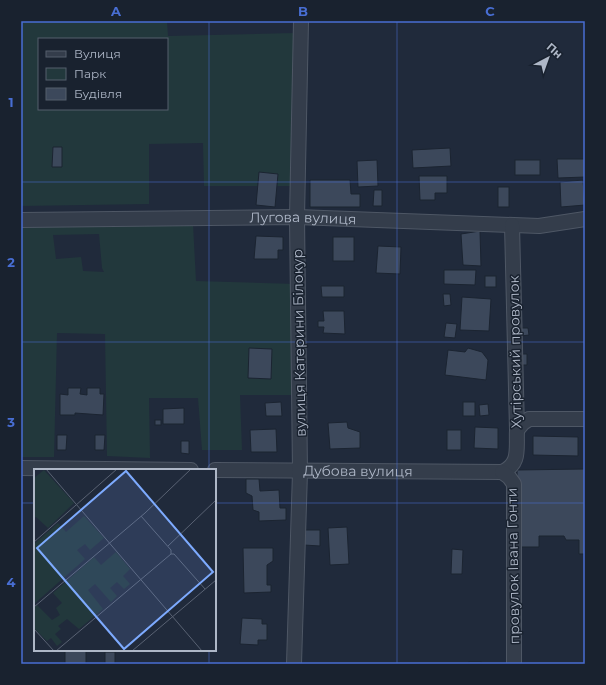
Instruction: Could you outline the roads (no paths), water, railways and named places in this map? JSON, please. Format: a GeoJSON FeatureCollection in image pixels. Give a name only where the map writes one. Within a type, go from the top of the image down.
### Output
{"type":"FeatureCollection","features":[{"type":"Feature","properties":{"kind":"street","name":"вулиця Катерини Білокур"},"geometry":{"type":"LineString","coordinates":[[294,664],[300,472],[297,217],[301,21]]}},
{"type":"Feature","properties":{"kind":"street","name":"Лугова вулиця"},"geometry":{"type":"LineString","coordinates":[[21,220],[297,217],[539,226],[585,219]]}},
{"type":"Feature","properties":{"kind":"street","name":"Хутірський провулок"},"geometry":{"type":"LineString","coordinates":[[502,472],[510,468],[516,460],[517,430],[512,226]]}},
{"type":"Feature","properties":{"kind":"street"},"geometry":{"type":"LineString","coordinates":[[517,430],[522,423],[529,419],[585,419]]}},
{"type":"Feature","properties":{"kind":"street"},"geometry":{"type":"LineString","coordinates":[[21,468],[106,469]]}},
{"type":"Feature","properties":{"kind":"street","name":"Дубова вулиця"},"geometry":{"type":"LineString","coordinates":[[216,470],[300,472],[502,472]]}},
{"type":"Feature","properties":{"kind":"street","name":"провулок Івана Гонти"},"geometry":{"type":"LineString","coordinates":[[502,472],[509,477],[514,484],[514,664]]}}]}
